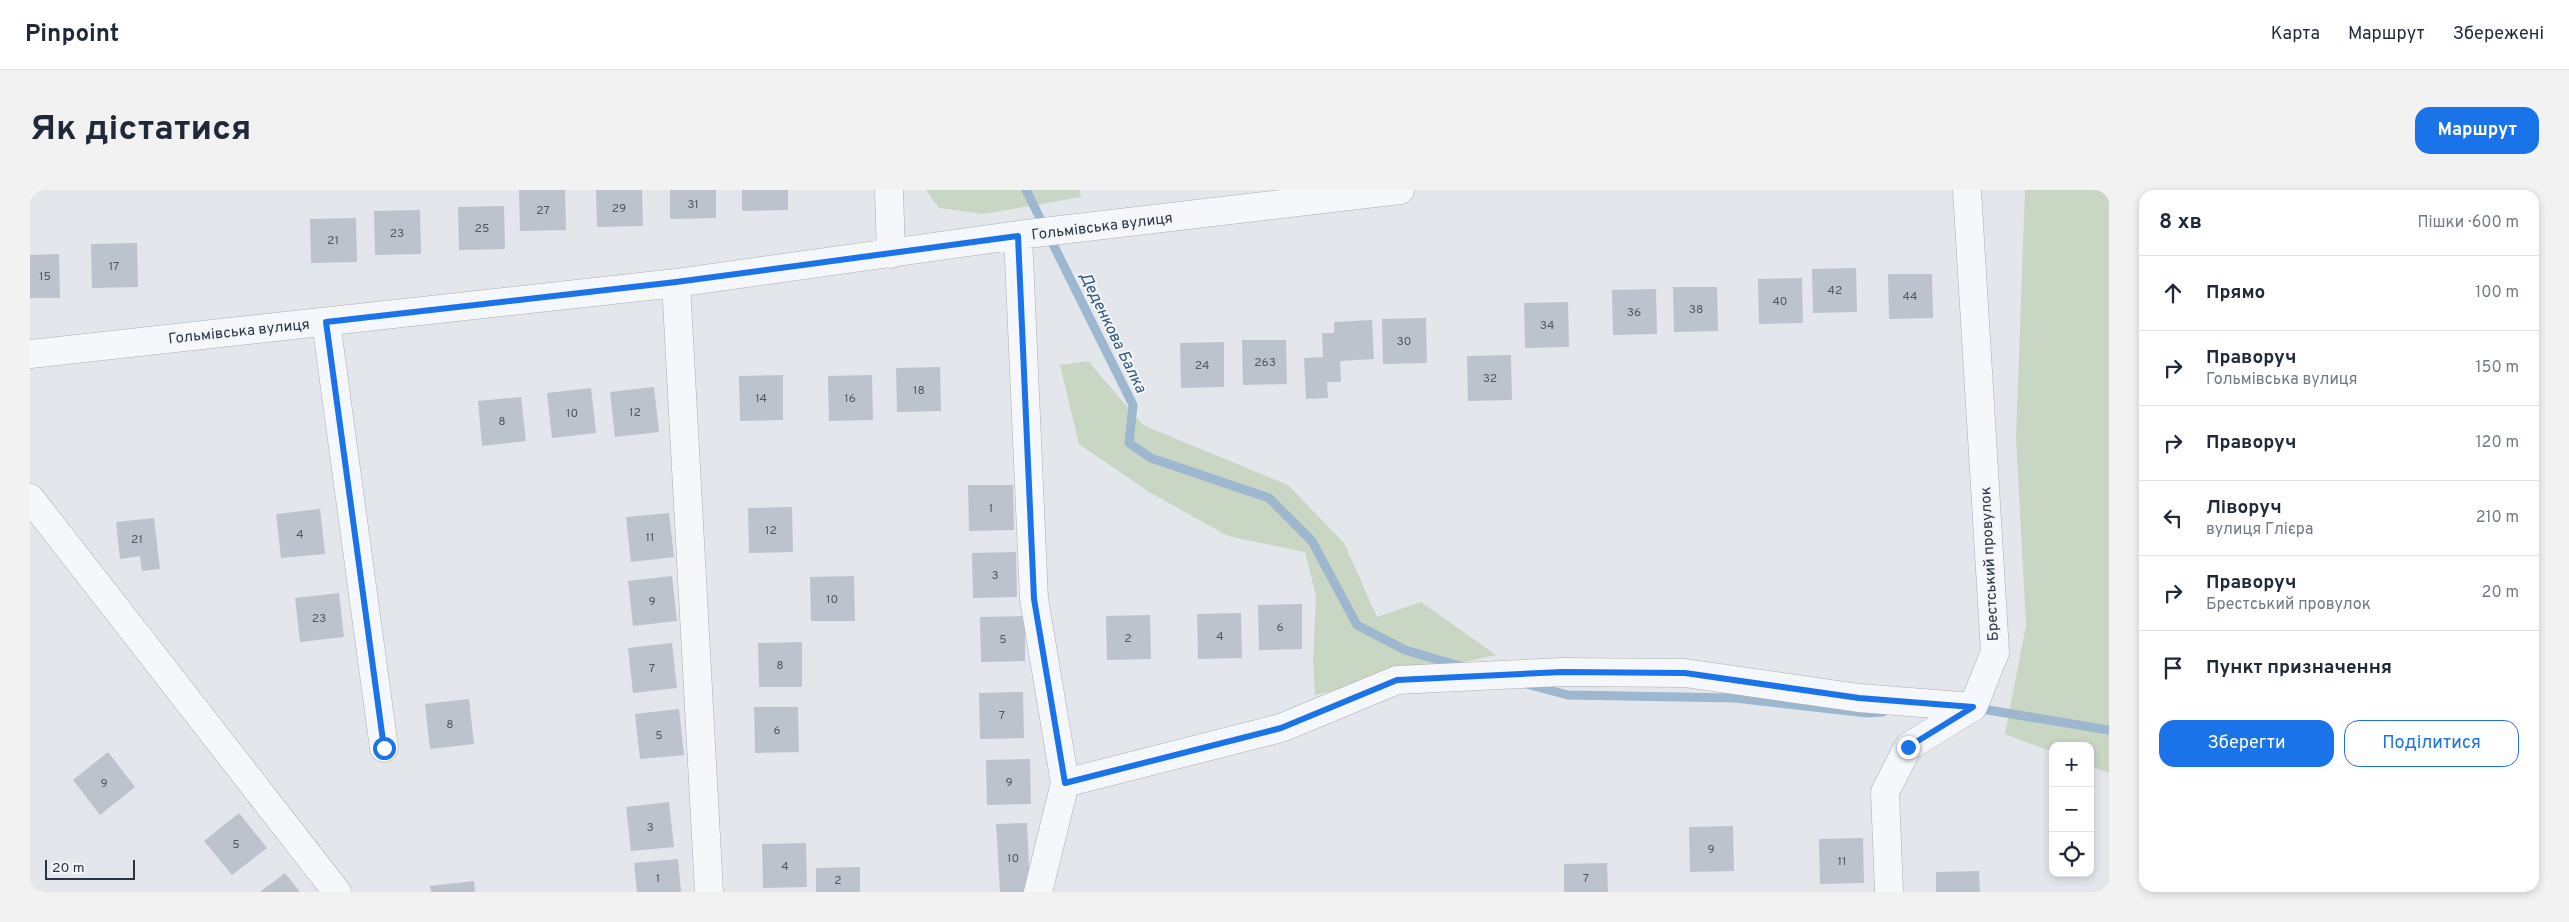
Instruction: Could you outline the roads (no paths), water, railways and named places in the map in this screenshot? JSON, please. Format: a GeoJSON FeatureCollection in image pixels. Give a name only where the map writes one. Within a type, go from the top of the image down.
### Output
{"type":"FeatureCollection","features":[{"type":"Feature","properties":{"kind":"street"},"geometry":{"type":"LineString","coordinates":[[889,190],[891,254]]}},
{"type":"Feature","properties":{"kind":"street","name":"Гольмівська вулиця"},"geometry":{"type":"LineString","coordinates":[[30,354],[676,282],[1018,236],[1400,190]]}},
{"type":"Feature","properties":{"kind":"street","name":"Брестський провулок"},"geometry":{"type":"LineString","coordinates":[[1967,190],[1995,652],[1973,707]]}},
{"type":"Feature","properties":{"kind":"street"},"geometry":{"type":"LineString","coordinates":[[1018,236],[1034,599],[1065,783],[1038,892]]}},
{"type":"Feature","properties":{"kind":"street"},"geometry":{"type":"LineString","coordinates":[[676,282],[709,892]]}},
{"type":"Feature","properties":{"kind":"street"},"geometry":{"type":"LineString","coordinates":[[326,322],[384,748]]}},
{"type":"Feature","properties":{"kind":"street"},"geometry":{"type":"LineString","coordinates":[[30,498],[337,892]]}},
{"type":"Feature","properties":{"kind":"street"},"geometry":{"type":"LineString","coordinates":[[1065,783],[1281,728],[1397,680],[1562,672],[1685,673],[1859,698],[1973,707]]}},
{"type":"Feature","properties":{"kind":"street"},"geometry":{"type":"LineString","coordinates":[[1889,892],[1885,792],[1908,747],[1973,707]]}},
{"type":"Feature","properties":{"kind":"waterway","name":"Деденкова Балка"},"geometry":{"type":"LineString","coordinates":[[1026,190],[1133,405],[1129,443],[1151,458],[1269,498],[1312,541],[1357,625],[1405,650],[1463,667]]}},
{"type":"Feature","properties":{"kind":"waterway","name":"Деденкова Балка"},"geometry":{"type":"LineString","coordinates":[[1526,684],[1568,695],[1735,698],[1867,713],[1883,712]]}},
{"type":"Feature","properties":{"kind":"waterway","name":"Деденкова Балка"},"geometry":{"type":"LineString","coordinates":[[1976,708],[2109,730]]}}]}
